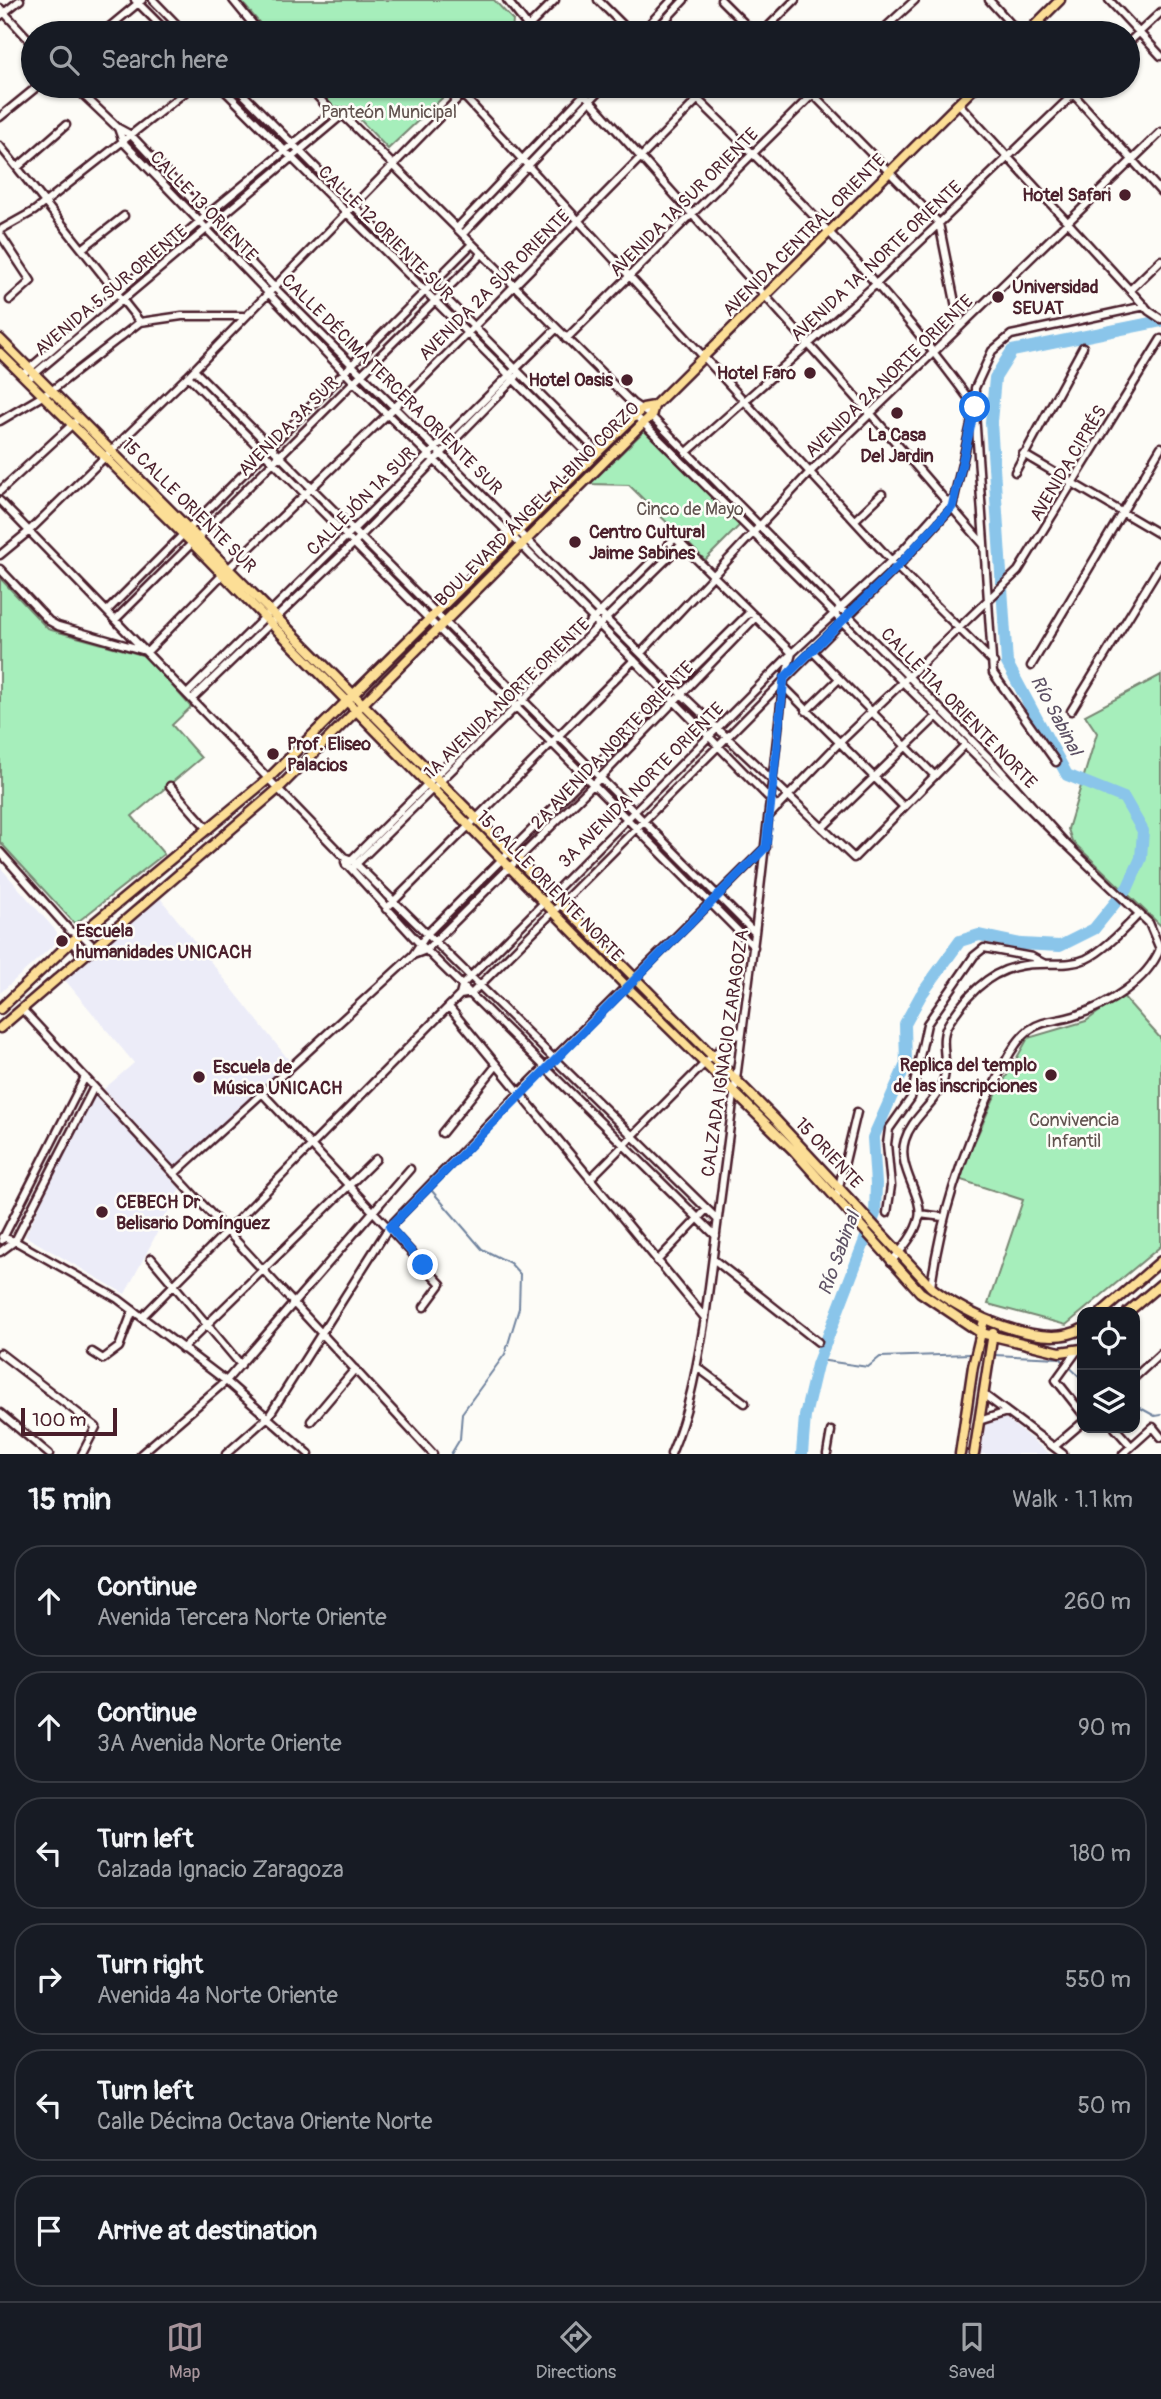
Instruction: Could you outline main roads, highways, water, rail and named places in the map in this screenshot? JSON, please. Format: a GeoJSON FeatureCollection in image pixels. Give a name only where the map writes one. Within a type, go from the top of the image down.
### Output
{"type":"FeatureCollection","features":[{"type":"Feature","properties":{"kind":"main road"},"geometry":{"type":"LineString","coordinates":[[1039,21],[1060,0]]}},
{"type":"Feature","properties":{"kind":"main road","name":"AVENIDA CENTRAL ORIENTE"},"geometry":{"type":"LineString","coordinates":[[654,406],[965,98]]}},
{"type":"Feature","properties":{"kind":"main road","name":"15 CALLE ORIENTE SUR"},"geometry":{"type":"LineString","coordinates":[[0,339],[42,395],[103,457],[194,540],[229,568],[353,694]]}},
{"type":"Feature","properties":{"kind":"main road","name":"15 CALLE ORIENTE SUR"},"geometry":{"type":"LineString","coordinates":[[0,353],[51,391],[112,450],[185,531]]}},
{"type":"Feature","properties":{"kind":"main road","name":"BOULEVARD ÁNGEL ALBINO CORZO"},"geometry":{"type":"LineString","coordinates":[[0,1009],[71,942],[268,779],[428,619],[520,537],[651,416],[654,406],[643,408],[595,455],[520,537],[444,620],[278,789],[0,1028]]}},
{"type":"Feature","properties":{"kind":"main road","name":"15 CALLE ORIENTE SUR"},"geometry":{"type":"LineString","coordinates":[[194,540],[221,575],[346,701]]}},
{"type":"Feature","properties":{"kind":"main road","name":"15 CALLE ORIENTE NORTE"},"geometry":{"type":"LineString","coordinates":[[353,694],[359,707],[434,784],[469,825],[627,987],[734,1090]]}},
{"type":"Feature","properties":{"kind":"main road","name":"15 CALLE ORIENTE NORTE"},"geometry":{"type":"LineString","coordinates":[[346,701],[359,707]]}},
{"type":"Feature","properties":{"kind":"main road","name":"15 CALLE ORIENTE NORTE"},"geometry":{"type":"LineString","coordinates":[[434,784],[476,818],[519,860],[735,1080]]}},
{"type":"Feature","properties":{"kind":"main road","name":"15 ORIENTE"},"geometry":{"type":"LineString","coordinates":[[735,1080],[840,1187],[882,1252],[920,1292],[981,1332],[993,1335]]}},
{"type":"Feature","properties":{"kind":"main road","name":"15 ORIENTE"},"geometry":{"type":"LineString","coordinates":[[734,1090],[836,1199],[888,1243],[931,1287],[945,1299],[996,1324]]}},
{"type":"Feature","properties":{"kind":"main road"},"geometry":{"type":"LineString","coordinates":[[1107,1307],[1159,1267]]}},
{"type":"Feature","properties":{"kind":"main road"},"geometry":{"type":"LineString","coordinates":[[1134,1307],[1161,1284]]}},
{"type":"Feature","properties":{"kind":"main road"},"geometry":{"type":"LineString","coordinates":[[960,1454],[976,1349],[984,1320]]}},
{"type":"Feature","properties":{"kind":"main road"},"geometry":{"type":"LineString","coordinates":[[974,1454],[989,1349],[996,1324],[1059,1336],[1070,1336],[1077,1332]]}},
{"type":"Feature","properties":{"kind":"main road"},"geometry":{"type":"LineString","coordinates":[[993,1335],[1039,1348],[1077,1353]]}},
{"type":"Feature","properties":{"kind":"waterway","name":"Río Sabinal"},"geometry":{"type":"LineString","coordinates":[[802,1454],[805,1416],[817,1365],[875,1214],[873,1138],[906,1064],[905,1024],[921,995],[960,941],[979,935],[1021,944],[1060,946],[1094,929],[1128,887],[1141,858],[1143,831],[1124,798],[1067,775],[1007,663],[991,422],[995,378],[1012,351],[1161,321]]}},
{"type":"Feature","properties":{"kind":"waterway"},"geometry":{"type":"LineString","coordinates":[[432,1191],[482,1249],[510,1263],[520,1274],[519,1308],[505,1354],[462,1413],[460,1439],[451,1454]]}},
{"type":"Feature","properties":{"kind":"waterway"},"geometry":{"type":"LineString","coordinates":[[819,1360],[868,1367],[880,1357],[971,1354]]}},
{"type":"Feature","properties":{"kind":"waterway"},"geometry":{"type":"LineString","coordinates":[[994,1355],[1060,1358],[1077,1374]]}},
{"type":"Feature","properties":{"kind":"waterway"},"geometry":{"type":"LineString","coordinates":[[1140,1408],[1155,1416],[1161,1415]]}},
{"type":"Feature","properties":{"kind":"place","name":"Hotel Safari"},"geometry":{"type":"Point","coordinates":[1125,195]}},
{"type":"Feature","properties":{"kind":"place","name":"Universidad SEUAT"},"geometry":{"type":"Point","coordinates":[998,297]}},
{"type":"Feature","properties":{"kind":"place","name":"Hotel Faro"},"geometry":{"type":"Point","coordinates":[810,373]}},
{"type":"Feature","properties":{"kind":"place","name":"Hotel Oasis"},"geometry":{"type":"Point","coordinates":[627,380]}},
{"type":"Feature","properties":{"kind":"place","name":"La Casa Del Jardin"},"geometry":{"type":"Point","coordinates":[897,413]}},
{"type":"Feature","properties":{"kind":"place","name":"Centro Cultural Jaime Sabines"},"geometry":{"type":"Point","coordinates":[575,542]}},
{"type":"Feature","properties":{"kind":"place","name":"Prof. Eliseo Palacios"},"geometry":{"type":"Point","coordinates":[273,754]}},
{"type":"Feature","properties":{"kind":"place","name":"Escuela humanidades UNICACH"},"geometry":{"type":"Point","coordinates":[62,941]}},
{"type":"Feature","properties":{"kind":"place","name":"Replica del templo de las inscripciones"},"geometry":{"type":"Point","coordinates":[1051,1075]}},
{"type":"Feature","properties":{"kind":"place","name":"Escuela de Música UNICACH"},"geometry":{"type":"Point","coordinates":[199,1077]}},
{"type":"Feature","properties":{"kind":"place","name":"CEBECH Dr Belisario Domínguez"},"geometry":{"type":"Point","coordinates":[102,1212]}},
{"type":"Feature","properties":{"kind":"park label","name":"Panteón Municipal"},"geometry":{"type":"Point","coordinates":[389,112]}},
{"type":"Feature","properties":{"kind":"park label","name":"Cinco de Mayo"},"geometry":{"type":"Point","coordinates":[690,509]}},
{"type":"Feature","properties":{"kind":"park label","name":"Convivencia Infantil"},"geometry":{"type":"Point","coordinates":[1074,1130]}}]}
